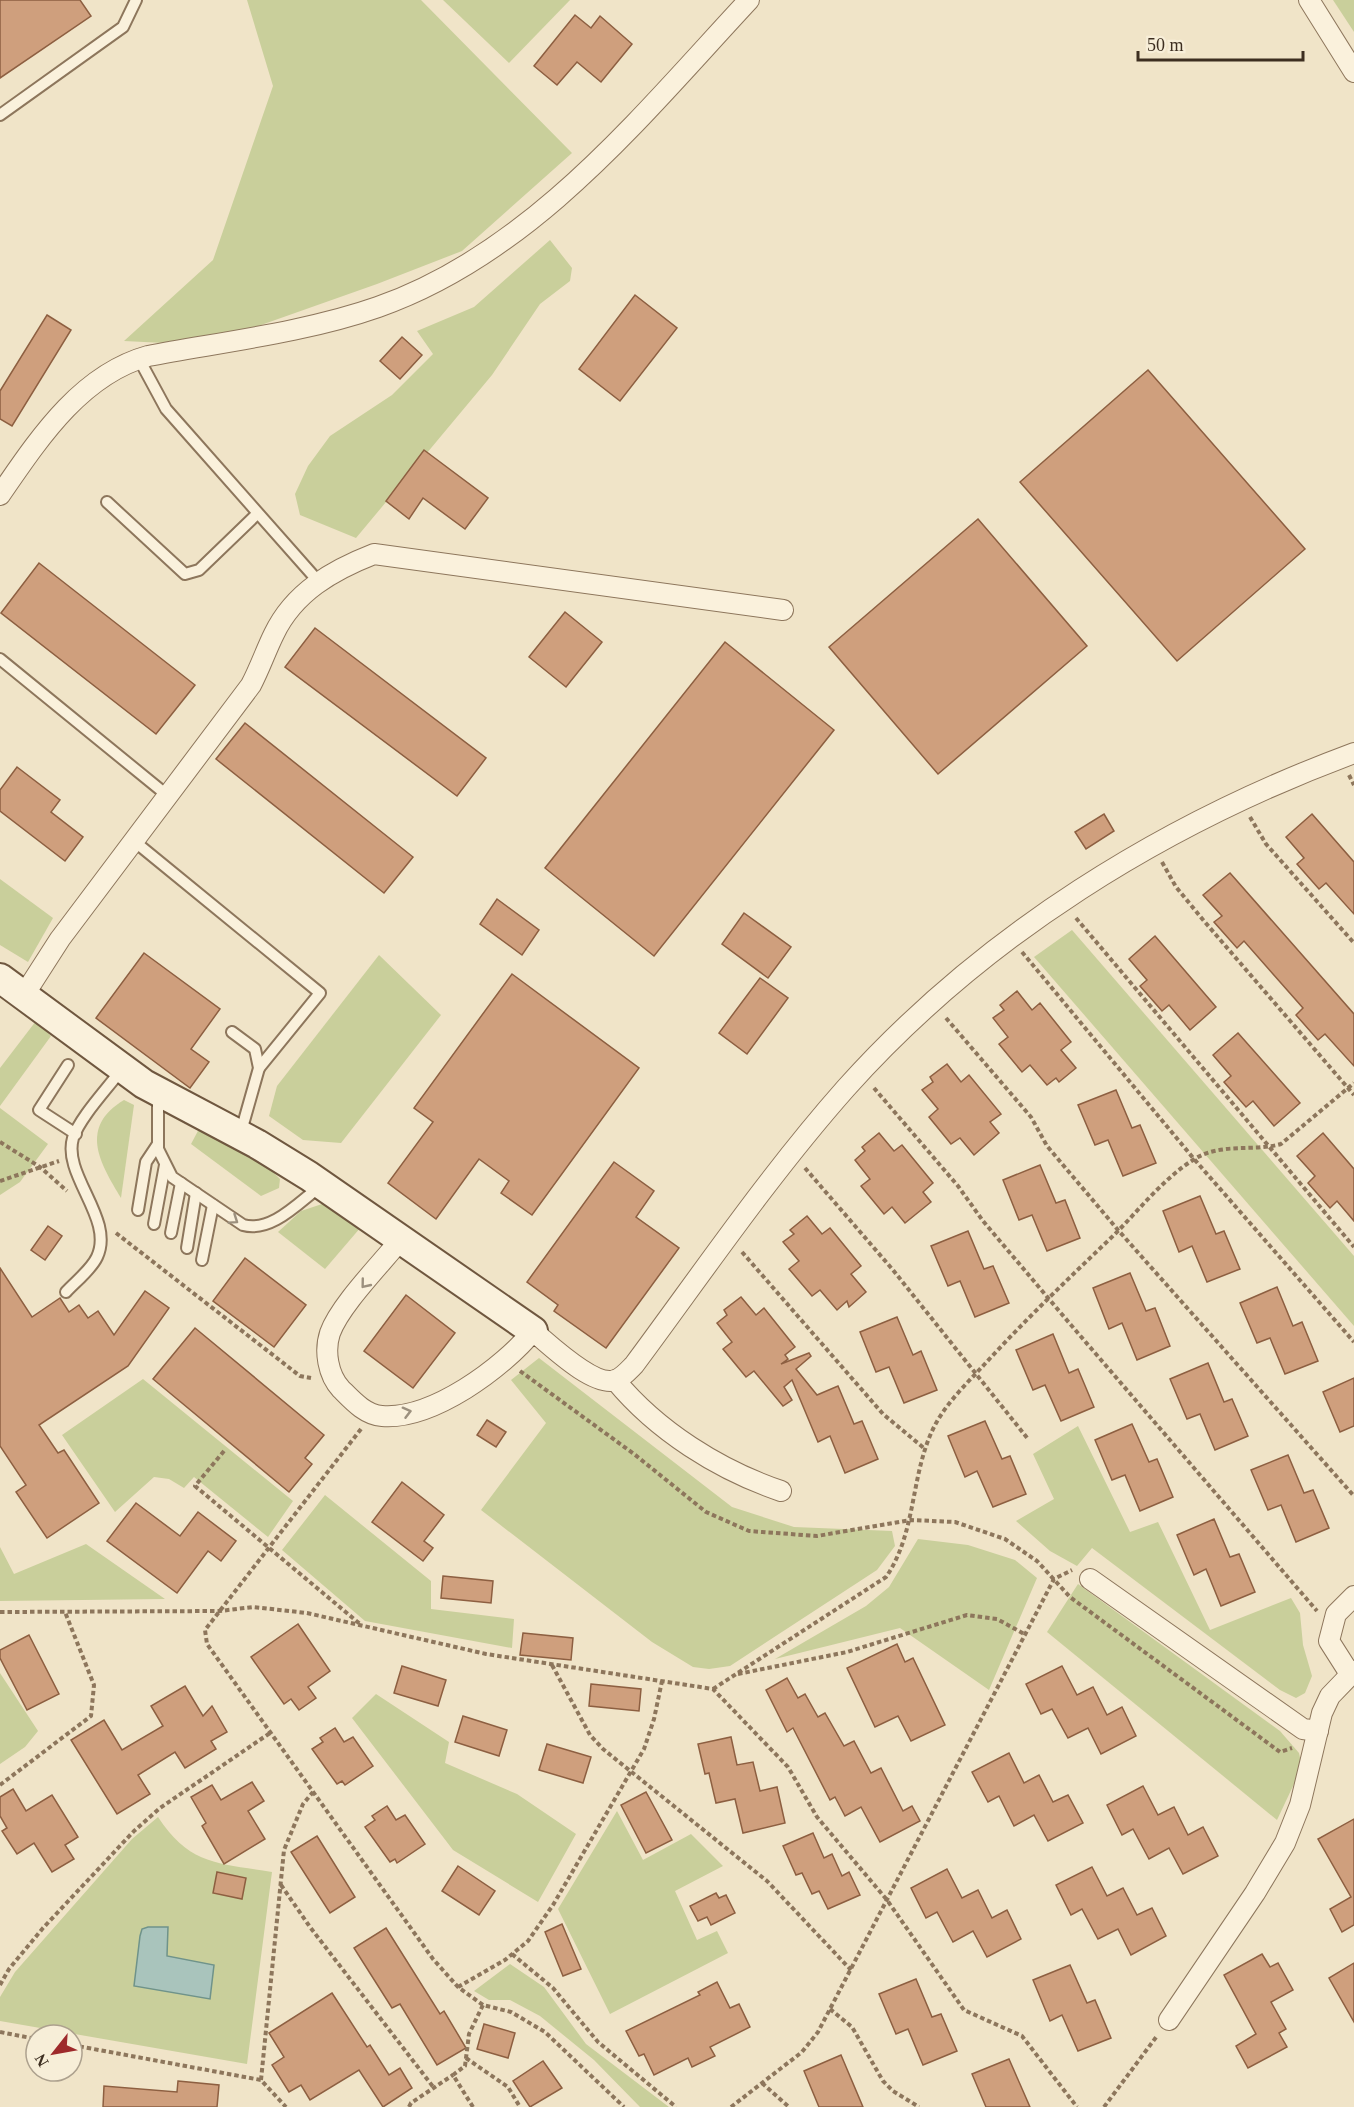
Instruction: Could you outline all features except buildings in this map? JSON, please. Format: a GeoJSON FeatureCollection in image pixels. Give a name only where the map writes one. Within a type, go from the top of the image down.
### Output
{"type":"FeatureCollection","features":[{"type":"Feature","properties":{"kind":"street"},"geometry":{"type":"LineString","coordinates":[[0,495],[29,453],[79,396],[97,380],[123,364],[350,316],[415,292],[461,268],[502,241],[549,205],[592,165],[749,0]]}},
{"type":"Feature","properties":{"kind":"street"},"geometry":{"type":"LineString","coordinates":[[1309,0],[1354,72]]}},
{"type":"Feature","properties":{"kind":"street"},"geometry":{"type":"LineString","coordinates":[[24,994],[60,939],[251,685],[274,634],[290,607],[318,581],[345,565],[374,554],[783,610]]}},
{"type":"Feature","properties":{"kind":"street"},"geometry":{"type":"LineString","coordinates":[[0,978],[158,1092],[240,1135],[322,1185],[533,1331],[589,1375],[601,1380],[615,1380],[634,1365],[793,1154],[861,1073],[932,1003],[1011,939],[1065,900],[1152,846],[1239,800],[1354,753]]}},
{"type":"Feature","properties":{"kind":"street"},"geometry":{"type":"LineString","coordinates":[[401,1239],[339,1316],[330,1333],[327,1351],[331,1370],[338,1385],[367,1411],[381,1416],[402,1414],[431,1405],[468,1387],[505,1360],[533,1331]]}},
{"type":"Feature","properties":{"kind":"street"},"geometry":{"type":"LineString","coordinates":[[615,1380],[634,1404],[703,1455],[747,1480],[781,1491]]}},
{"type":"Feature","properties":{"kind":"street"},"geometry":{"type":"LineString","coordinates":[[1090,1580],[1303,1729],[1318,1736]]}},
{"type":"Feature","properties":{"kind":"street"},"geometry":{"type":"LineString","coordinates":[[1169,2020],[1255,1893],[1284,1843],[1300,1805],[1330,1696],[1352,1672],[1334,1652],[1329,1641],[1336,1614],[1354,1596]]}},
{"type":"Feature","properties":{"kind":"lane"},"geometry":{"type":"LineString","coordinates":[[0,115],[123,27],[136,0]]}},
{"type":"Feature","properties":{"kind":"lane"},"geometry":{"type":"LineString","coordinates":[[140,359],[166,409],[318,581]]}},
{"type":"Feature","properties":{"kind":"lane"},"geometry":{"type":"LineString","coordinates":[[107,502],[185,574],[199,570],[257,514]]}},
{"type":"Feature","properties":{"kind":"lane"},"geometry":{"type":"LineString","coordinates":[[0,659],[168,796]]}},
{"type":"Feature","properties":{"kind":"lane"},"geometry":{"type":"LineString","coordinates":[[134,841],[320,993],[259,1068],[240,1135]]}},
{"type":"Feature","properties":{"kind":"lane"},"geometry":{"type":"LineString","coordinates":[[232,1032],[255,1049],[259,1068]]}},
{"type":"Feature","properties":{"kind":"lane"},"geometry":{"type":"LineString","coordinates":[[68,1065],[39,1110],[76,1134]]}},
{"type":"Feature","properties":{"kind":"lane"},"geometry":{"type":"LineString","coordinates":[[66,1292],[97,1258],[100,1241],[95,1217],[72,1156],[76,1134],[123,1068]]}},
{"type":"Feature","properties":{"kind":"lane"},"geometry":{"type":"LineString","coordinates":[[158,1092],[158,1144],[172,1177],[243,1225],[253,1228],[266,1226],[322,1185]]}},
{"type":"Feature","properties":{"kind":"lane"},"geometry":{"type":"LineString","coordinates":[[138,1210],[146,1162],[158,1144]]}},
{"type":"Feature","properties":{"kind":"lane"},"geometry":{"type":"LineString","coordinates":[[153,1224],[165,1165]]}},
{"type":"Feature","properties":{"kind":"lane"},"geometry":{"type":"LineString","coordinates":[[171,1233],[181,1183]]}},
{"type":"Feature","properties":{"kind":"lane"},"geometry":{"type":"LineString","coordinates":[[187,1248],[196,1193]]}},
{"type":"Feature","properties":{"kind":"lane"},"geometry":{"type":"LineString","coordinates":[[202,1260],[213,1205]]}},
{"type":"Feature","properties":{"kind":"path"},"geometry":{"type":"LineString","coordinates":[[1239,800],[1266,844],[1354,944]]}},
{"type":"Feature","properties":{"kind":"path"},"geometry":{"type":"LineString","coordinates":[[1152,846],[1176,887],[1354,1095]]}},
{"type":"Feature","properties":{"kind":"path"},"geometry":{"type":"LineString","coordinates":[[1065,900],[1080,924],[1354,1247]]}},
{"type":"Feature","properties":{"kind":"path"},"geometry":{"type":"LineString","coordinates":[[1011,939],[1194,1159],[1354,1342]]}},
{"type":"Feature","properties":{"kind":"path"},"geometry":{"type":"LineString","coordinates":[[932,1003],[1031,1117],[1047,1146],[1118,1230],[1354,1496]]}},
{"type":"Feature","properties":{"kind":"path"},"geometry":{"type":"LineString","coordinates":[[861,1073],[958,1186],[983,1221],[1048,1299],[1331,1627]]}},
{"type":"Feature","properties":{"kind":"path"},"geometry":{"type":"LineString","coordinates":[[712,1689],[886,1577],[897,1561],[911,1520],[925,1449],[935,1426],[976,1373],[1118,1230],[1194,1159],[1219,1149],[1268,1148],[1281,1144],[1295,1135],[1354,1083]]}},
{"type":"Feature","properties":{"kind":"path"},"geometry":{"type":"LineString","coordinates":[[0,1142],[40,1167],[95,1217],[300,1376],[338,1385]]}},
{"type":"Feature","properties":{"kind":"path"},"geometry":{"type":"LineString","coordinates":[[793,1154],[893,1270],[1028,1439]]}},
{"type":"Feature","properties":{"kind":"path"},"geometry":{"type":"LineString","coordinates":[[0,1181],[72,1156]]}},
{"type":"Feature","properties":{"kind":"path"},"geometry":{"type":"LineString","coordinates":[[729,1238],[883,1414],[925,1449]]}},
{"type":"Feature","properties":{"kind":"path"},"geometry":{"type":"LineString","coordinates":[[505,1360],[634,1454],[706,1512],[749,1531],[817,1536],[911,1520],[955,1522],[1005,1539],[1037,1561],[1070,1597],[1280,1752],[1318,1736]]}},
{"type":"Feature","properties":{"kind":"path"},"geometry":{"type":"LineString","coordinates":[[367,1411],[359,1434],[205,1630],[207,1644],[433,1959],[458,1987],[483,2005],[511,2012],[545,2032],[624,2107]]}},
{"type":"Feature","properties":{"kind":"path"},"geometry":{"type":"LineString","coordinates":[[224,1451],[195,1486],[361,1625]]}},
{"type":"Feature","properties":{"kind":"path"},"geometry":{"type":"LineString","coordinates":[[731,2107],[802,2052],[818,2032],[1054,1579],[1071,1569],[1090,1580]]}},
{"type":"Feature","properties":{"kind":"path"},"geometry":{"type":"LineString","coordinates":[[0,1612],[220,1611],[253,1607],[307,1613],[486,1654],[712,1689],[788,1767],[817,1818],[887,1900],[964,2010],[1023,2036],[1077,2107]]}},
{"type":"Feature","properties":{"kind":"path"},"geometry":{"type":"LineString","coordinates":[[0,1785],[91,1716],[93,1685],[64,1612]]}},
{"type":"Feature","properties":{"kind":"path"},"geometry":{"type":"LineString","coordinates":[[734,1675],[847,1652],[967,1615],[997,1619],[1026,1635]]}},
{"type":"Feature","properties":{"kind":"path"},"geometry":{"type":"LineString","coordinates":[[552,1664],[590,1735],[603,1749],[767,1881],[850,1970]]}},
{"type":"Feature","properties":{"kind":"path"},"geometry":{"type":"LineString","coordinates":[[458,1987],[512,1954],[528,1941],[553,1905],[633,1771],[654,1719],[662,1681]]}},
{"type":"Feature","properties":{"kind":"path"},"geometry":{"type":"LineString","coordinates":[[0,1984],[44,1928],[134,1831],[160,1808],[270,1733]]}},
{"type":"Feature","properties":{"kind":"path"},"geometry":{"type":"LineString","coordinates":[[261,2080],[284,1850],[303,1804],[313,1792]]}},
{"type":"Feature","properties":{"kind":"path"},"geometry":{"type":"LineString","coordinates":[[281,1884],[310,1927],[434,2088]]}},
{"type":"Feature","properties":{"kind":"path"},"geometry":{"type":"LineString","coordinates":[[512,1954],[553,1988],[598,2042],[676,2107]]}},
{"type":"Feature","properties":{"kind":"path"},"geometry":{"type":"LineString","coordinates":[[409,2107],[411,2103],[465,2066],[469,2034],[483,2005]]}},
{"type":"Feature","properties":{"kind":"path"},"geometry":{"type":"LineString","coordinates":[[830,2009],[852,2027],[883,2081],[893,2091],[919,2107]]}},
{"type":"Feature","properties":{"kind":"path"},"geometry":{"type":"LineString","coordinates":[[1104,2107],[1169,2020]]}},
{"type":"Feature","properties":{"kind":"path"},"geometry":{"type":"LineString","coordinates":[[0,2032],[24,2037]]}},
{"type":"Feature","properties":{"kind":"path"},"geometry":{"type":"LineString","coordinates":[[84,2047],[261,2080],[286,2107]]}},
{"type":"Feature","properties":{"kind":"path"},"geometry":{"type":"LineString","coordinates":[[466,2058],[508,2087],[520,2107]]}},
{"type":"Feature","properties":{"kind":"path"},"geometry":{"type":"LineString","coordinates":[[453,2075],[473,2107]]}},
{"type":"Feature","properties":{"kind":"path"},"geometry":{"type":"LineString","coordinates":[[762,2083],[789,2107]]}},
{"type":"Feature","properties":{"kind":"green space"},"geometry":{"type":"Polygon","coordinates":[[[247,0],[421,0],[572,153],[462,251],[205,345],[124,341],[213,260],[273,86],[247,0]]]}},
{"type":"Feature","properties":{"kind":"green space"},"geometry":{"type":"Polygon","coordinates":[[[443,0],[570,0],[509,63],[443,0]]]}},
{"type":"Feature","properties":{"kind":"green space"},"geometry":{"type":"Polygon","coordinates":[[[1333,0],[1354,0],[1354,32],[1333,0]]]}},
{"type":"Feature","properties":{"kind":"green space"},"geometry":{"type":"Polygon","coordinates":[[[550,240],[572,268],[570,281],[540,304],[492,375],[356,538],[300,515],[295,494],[308,466],[330,436],[392,395],[433,354],[417,331],[474,307],[550,240]]]}},
{"type":"Feature","properties":{"kind":"green space"},"geometry":{"type":"Polygon","coordinates":[[[0,879],[53,918],[28,962],[0,945],[0,879]]]}},
{"type":"Feature","properties":{"kind":"green space"},"geometry":{"type":"Polygon","coordinates":[[[1072,930],[1354,1256],[1354,1326],[1034,957],[1072,930]]]}},
{"type":"Feature","properties":{"kind":"green space"},"geometry":{"type":"Polygon","coordinates":[[[379,955],[441,1015],[341,1143],[303,1140],[269,1116],[277,1086],[379,955]]]}},
{"type":"Feature","properties":{"kind":"green space"},"geometry":{"type":"Polygon","coordinates":[[[36,1021],[51,1036],[0,1106],[0,1068],[36,1021]]]}},
{"type":"Feature","properties":{"kind":"green space"},"geometry":{"type":"Polygon","coordinates":[[[124,1100],[134,1105],[121,1198],[100,1158],[97,1133],[101,1122],[110,1110],[124,1100]]]}},
{"type":"Feature","properties":{"kind":"green space"},"geometry":{"type":"Polygon","coordinates":[[[0,1108],[48,1144],[20,1182],[0,1195],[0,1108]]]}},
{"type":"Feature","properties":{"kind":"green space"},"geometry":{"type":"Polygon","coordinates":[[[199,1129],[267,1166],[280,1179],[279,1188],[261,1196],[191,1144],[199,1129]]]}},
{"type":"Feature","properties":{"kind":"green space"},"geometry":{"type":"Polygon","coordinates":[[[325,1203],[361,1227],[325,1269],[278,1232],[301,1211],[325,1203]]]}},
{"type":"Feature","properties":{"kind":"green space"},"geometry":{"type":"Polygon","coordinates":[[[539,1358],[732,1507],[794,1527],[892,1531],[895,1546],[877,1570],[730,1666],[709,1669],[693,1667],[652,1642],[481,1510],[546,1423],[511,1380],[539,1358]]]}},
{"type":"Feature","properties":{"kind":"green space"},"geometry":{"type":"Polygon","coordinates":[[[143,1379],[293,1501],[268,1537],[194,1477],[184,1488],[169,1479],[154,1477],[115,1512],[62,1435],[143,1379]]]}},
{"type":"Feature","properties":{"kind":"green space"},"geometry":{"type":"Polygon","coordinates":[[[1078,1426],[1130,1532],[1158,1522],[1210,1630],[1291,1598],[1300,1613],[1303,1645],[1312,1676],[1305,1693],[1296,1698],[1280,1690],[1092,1548],[1077,1566],[1050,1551],[1016,1521],[1054,1499],[1033,1454],[1078,1426]]]}},
{"type":"Feature","properties":{"kind":"green space"},"geometry":{"type":"Polygon","coordinates":[[[325,1495],[431,1581],[431,1609],[514,1619],[512,1648],[365,1621],[282,1550],[325,1495]]]}},
{"type":"Feature","properties":{"kind":"green space"},"geometry":{"type":"Polygon","coordinates":[[[918,1539],[968,1545],[1015,1560],[1037,1578],[989,1690],[900,1628],[775,1659],[866,1606],[889,1587],[918,1539]]]}},
{"type":"Feature","properties":{"kind":"green space"},"geometry":{"type":"Polygon","coordinates":[[[86,1544],[165,1599],[0,1601],[0,1547],[14,1574],[86,1544]]]}},
{"type":"Feature","properties":{"kind":"green space"},"geometry":{"type":"Polygon","coordinates":[[[1078,1584],[1280,1731],[1299,1753],[1302,1767],[1277,1820],[1047,1632],[1078,1584]]]}},
{"type":"Feature","properties":{"kind":"green space"},"geometry":{"type":"Polygon","coordinates":[[[0,1673],[38,1731],[25,1747],[0,1764],[0,1673]]]}},
{"type":"Feature","properties":{"kind":"green space"},"geometry":{"type":"Polygon","coordinates":[[[376,1694],[449,1742],[445,1763],[517,1794],[576,1834],[538,1902],[453,1850],[352,1718],[376,1694]]]}},
{"type":"Feature","properties":{"kind":"green space"},"geometry":{"type":"Polygon","coordinates":[[[617,1811],[643,1860],[691,1834],[723,1866],[675,1891],[697,1940],[717,1931],[728,1953],[610,2014],[558,1909],[617,1811]]]}},
{"type":"Feature","properties":{"kind":"green space"},"geometry":{"type":"Polygon","coordinates":[[[158,1817],[170,1833],[194,1854],[221,1864],[272,1872],[247,2064],[84,2036],[84,2023],[24,2023],[24,2025],[0,2021],[0,1997],[15,1972],[132,1839],[158,1817]]]}},
{"type":"Feature","properties":{"kind":"green space"},"geometry":{"type":"Polygon","coordinates":[[[510,1964],[544,1987],[586,2044],[669,2107],[640,2107],[594,2060],[540,2016],[510,2000],[489,2000],[474,1991],[510,1964]]]}},
{"type":"Feature","properties":{"kind":"water"},"geometry":{"type":"Polygon","coordinates":[[[168,1927],[167,1956],[214,1965],[210,1999],[134,1986],[140,1936],[142,1929],[168,1927]]]}}]}
